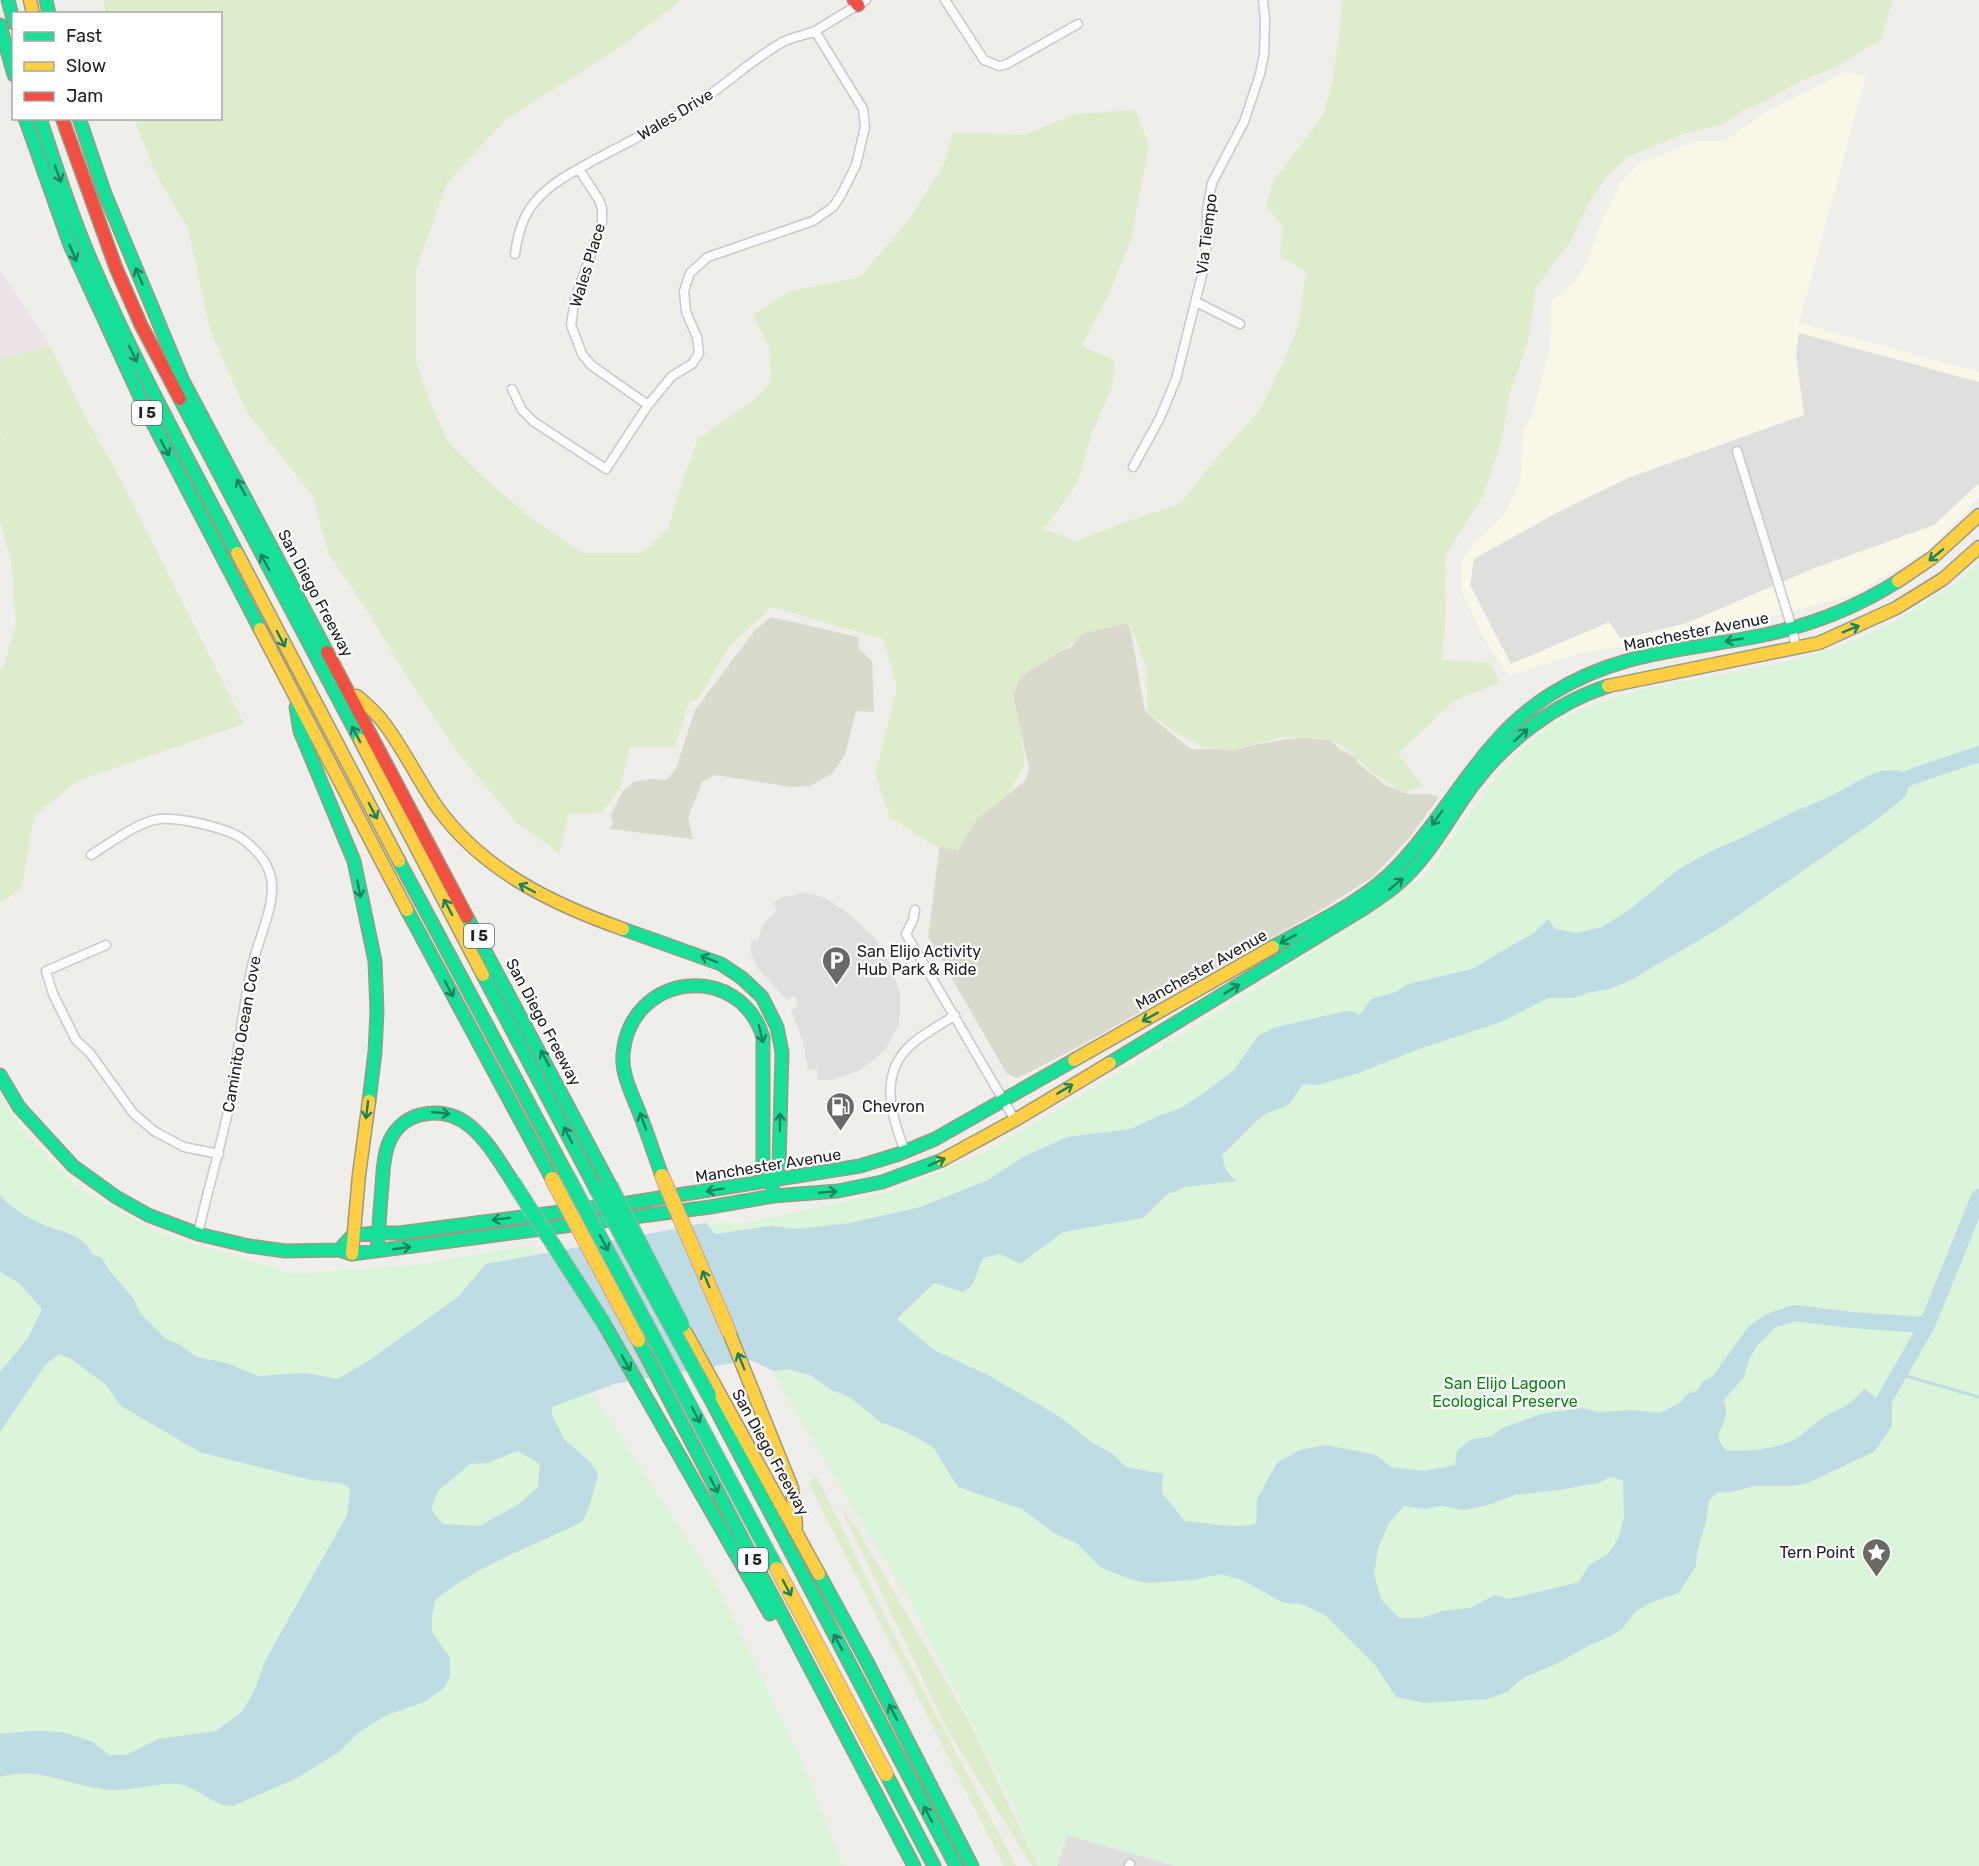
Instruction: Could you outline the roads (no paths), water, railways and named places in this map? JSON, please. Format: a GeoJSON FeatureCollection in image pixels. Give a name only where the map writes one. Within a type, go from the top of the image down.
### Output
{"type":"FeatureCollection","features":[{"type":"Feature","properties":{"kind":"main road"},"geometry":{"type":"LineString","coordinates":[[8,0],[12,15]]}},
{"type":"Feature","properties":{"kind":"main road"},"geometry":{"type":"LineString","coordinates":[[0,25],[12,68]]}},
{"type":"Feature","properties":{"kind":"main road","name":"I 5"},"geometry":{"type":"LineString","coordinates":[[27,120],[70,246],[145,408],[510,1106],[552,1179],[914,1866]]}},
{"type":"Feature","properties":{"kind":"main road"},"geometry":{"type":"LineString","coordinates":[[41,120],[94,271],[145,380],[934,1866]]}},
{"type":"Feature","properties":{"kind":"main road"},"geometry":{"type":"LineString","coordinates":[[63,120],[116,268],[141,325],[595,1187],[714,1395],[956,1866]]}},
{"type":"Feature","properties":{"kind":"main road","name":"San Diego Freeway"},"geometry":{"type":"LineString","coordinates":[[81,120],[105,194],[182,379],[610,1185],[686,1333],[714,1395],[796,1532],[866,1660],[972,1866]]}},
{"type":"Feature","properties":{"kind":"main road","name":"Manchester Avenue"},"geometry":{"type":"LineString","coordinates":[[353,1235],[399,1233],[654,1199],[772,1179],[810,1176],[860,1166],[945,1135],[1371,891],[1400,864],[1438,816],[1484,751],[1518,717],[1550,694],[1590,674],[1634,658],[1764,635],[1819,620],[1860,603],[1917,571],[1956,539],[1979,516]]}},
{"type":"Feature","properties":{"kind":"main road","name":"Manchester Avenue"},"geometry":{"type":"LineString","coordinates":[[0,1075],[19,1107],[74,1166],[116,1197],[148,1215],[198,1234],[238,1244],[285,1251],[377,1251],[710,1207],[773,1196],[838,1191],[882,1182],[926,1167],[1015,1120],[1356,913],[1400,882],[1432,846],[1474,784],[1501,753],[1534,724],[1566,705],[1605,687],[1819,643],[1896,608],[1943,579],[1979,547]]}},
{"type":"Feature","properties":{"kind":"main road"},"geometry":{"type":"LineString","coordinates":[[347,687],[382,720],[436,807],[483,859],[519,884],[562,907],[721,964],[742,978],[762,997],[777,1028],[782,1052],[779,1165],[772,1179],[773,1196]]}},
{"type":"Feature","properties":{"kind":"main road"},"geometry":{"type":"LineString","coordinates":[[295,695],[300,732],[354,861],[375,960],[377,1011],[375,1052],[353,1235],[346,1252]]}},
{"type":"Feature","properties":{"kind":"main road"},"geometry":{"type":"LineString","coordinates":[[772,1179],[763,1166],[764,1037],[756,1018],[740,1000],[717,987],[698,984],[679,985],[644,1004],[632,1021],[626,1037],[623,1056],[626,1076],[662,1176],[753,1389],[792,1488],[796,1532]]}},
{"type":"Feature","properties":{"kind":"main road"},"geometry":{"type":"LineString","coordinates":[[377,1251],[387,1144],[392,1134],[406,1120],[424,1112],[448,1113],[468,1124],[481,1136],[513,1182],[603,1322],[867,1780]]}},
{"type":"Feature","properties":{"kind":"street"},"geometry":{"type":"LineString","coordinates":[[945,0],[984,60],[999,66],[1007,64],[1078,24]]}},
{"type":"Feature","properties":{"kind":"street","name":"Via Tiempo"},"geometry":{"type":"LineString","coordinates":[[1133,467],[1160,418],[1176,379],[1206,260],[1208,210],[1212,183],[1223,160],[1233,147],[1260,74],[1264,54],[1263,0]]}},
{"type":"Feature","properties":{"kind":"street","name":"Wales Drive"},"geometry":{"type":"LineString","coordinates":[[515,254],[518,232],[523,219],[549,188],[690,108],[780,43],[797,35],[815,31],[859,2]]}},
{"type":"Feature","properties":{"kind":"street"},"geometry":{"type":"LineString","coordinates":[[512,389],[522,410],[534,422],[606,469],[648,405],[672,376],[692,364],[699,353],[697,337],[686,312],[684,291],[690,273],[708,257],[813,220],[833,207],[856,165],[865,127],[863,109],[815,31]]}},
{"type":"Feature","properties":{"kind":"street","name":"Wales Place"},"geometry":{"type":"LineString","coordinates":[[579,169],[599,200],[602,208],[602,223],[575,299],[571,326],[582,354],[591,365],[648,405]]}},
{"type":"Feature","properties":{"kind":"street"},"geometry":{"type":"LineString","coordinates":[[1196,302],[1240,324]]}},
{"type":"Feature","properties":{"kind":"street"},"geometry":{"type":"LineString","coordinates":[[1737,451],[1792,628],[1796,648]]}},
{"type":"Feature","properties":{"kind":"street","name":"Caminito Ocean Cove"},"geometry":{"type":"LineString","coordinates":[[90,855],[142,825],[154,820],[172,818],[186,820],[236,836],[250,845],[266,864],[271,875],[272,896],[251,969],[231,1098],[198,1234]]}},
{"type":"Feature","properties":{"kind":"street"},"geometry":{"type":"LineString","coordinates":[[915,910],[906,934],[1015,1120]]}},
{"type":"Feature","properties":{"kind":"street"},"geometry":{"type":"LineString","coordinates":[[105,945],[46,971],[54,994],[76,1040],[90,1053],[133,1113],[154,1131],[184,1147],[219,1154]]}},
{"type":"Feature","properties":{"kind":"street"},"geometry":{"type":"LineString","coordinates":[[905,1151],[889,1100],[894,1069],[911,1044],[955,1015]]}},
{"type":"Feature","properties":{"kind":"water"},"geometry":{"type":"Polygon","coordinates":[[[1898,770],[1911,777],[1906,796],[1879,818],[1723,926],[1631,980],[1610,989],[1573,998],[1548,998],[1501,1022],[1416,1050],[1356,1074],[1317,1085],[1303,1084],[1289,1105],[1263,1115],[1222,1155],[1226,1170],[1236,1181],[1185,1187],[1166,1195],[1143,1218],[1063,1232],[1020,1264],[1000,1254],[983,1258],[972,1286],[963,1292],[934,1283],[897,1319],[934,1350],[988,1375],[1060,1417],[1094,1444],[1113,1454],[1126,1467],[1163,1474],[1162,1493],[1185,1521],[1228,1526],[1256,1524],[1257,1499],[1277,1463],[1300,1450],[1326,1445],[1376,1455],[1391,1467],[1424,1471],[1455,1465],[1457,1451],[1470,1440],[1492,1436],[1502,1428],[1541,1414],[1582,1408],[1600,1412],[1632,1410],[1660,1413],[1681,1402],[1686,1395],[1698,1390],[1703,1381],[1712,1377],[1748,1327],[1763,1316],[1770,1321],[1749,1360],[1744,1377],[1724,1400],[1726,1415],[1718,1436],[1726,1450],[1763,1449],[1790,1442],[1822,1418],[1855,1399],[1864,1389],[1879,1400],[1886,1393],[1888,1385],[1892,1384],[1892,1426],[1875,1451],[1808,1483],[1791,1486],[1755,1486],[1717,1493],[1709,1500],[1696,1566],[1679,1593],[1652,1602],[1636,1611],[1622,1629],[1558,1663],[1523,1678],[1507,1692],[1487,1699],[1423,1703],[1396,1697],[1375,1665],[1325,1615],[1301,1604],[1284,1603],[1244,1581],[1221,1574],[1192,1580],[1148,1583],[1130,1579],[1100,1567],[1078,1544],[1054,1533],[1022,1509],[958,1487],[933,1447],[907,1432],[880,1422],[851,1398],[830,1389],[810,1375],[787,1369],[774,1371],[750,1360],[614,1384],[552,1407],[552,1415],[564,1439],[590,1462],[598,1474],[590,1505],[582,1522],[487,1566],[435,1600],[432,1632],[450,1658],[450,1677],[444,1688],[424,1702],[387,1715],[359,1732],[339,1752],[297,1778],[233,1806],[226,1806],[182,1785],[157,1785],[113,1790],[43,1775],[15,1774],[0,1777],[0,1734],[31,1731],[63,1732],[93,1742],[109,1755],[126,1755],[158,1739],[216,1731],[242,1712],[255,1689],[265,1661],[347,1515],[350,1488],[341,1483],[312,1480],[200,1452],[121,1406],[106,1385],[71,1359],[60,1354],[46,1364],[0,1432],[0,1372],[28,1338],[42,1309],[19,1283],[0,1272],[0,1195],[25,1215],[42,1224],[71,1234],[83,1242],[92,1254],[102,1258],[108,1269],[133,1298],[140,1313],[166,1339],[179,1344],[196,1357],[227,1363],[258,1376],[305,1373],[338,1379],[371,1359],[458,1297],[486,1264],[706,1223],[715,1234],[771,1226],[798,1229],[850,1223],[920,1207],[986,1181],[1025,1156],[1067,1137],[1131,1129],[1181,1108],[1204,1093],[1234,1070],[1259,1035],[1276,1027],[1342,1012],[1351,1011],[1360,1015],[1371,999],[1396,992],[1408,984],[1475,968],[1534,933],[1548,919],[1555,929],[1576,933],[1602,927],[1629,910],[1679,869],[1709,852],[1833,795],[1867,776],[1882,771],[1898,770]],[[518,1451],[487,1463],[470,1464],[438,1491],[431,1509],[443,1524],[480,1526],[519,1504],[538,1487],[540,1464],[518,1451]],[[1610,1477],[1599,1483],[1515,1495],[1488,1505],[1464,1510],[1441,1506],[1426,1509],[1404,1506],[1389,1523],[1378,1548],[1374,1574],[1381,1599],[1399,1618],[1421,1618],[1443,1611],[1470,1608],[1495,1595],[1508,1599],[1579,1582],[1589,1565],[1608,1554],[1618,1539],[1624,1517],[1623,1480],[1610,1477]]]}},
{"type":"Feature","properties":{"kind":"waterway"},"geometry":{"type":"LineString","coordinates":[[1893,785],[1979,754]]}},
{"type":"Feature","properties":{"kind":"waterway"},"geometry":{"type":"LineString","coordinates":[[1883,1402],[1927,1325],[1979,1197]]}},
{"type":"Feature","properties":{"kind":"waterway"},"geometry":{"type":"LineString","coordinates":[[1756,1336],[1770,1321],[1795,1313],[1851,1320],[1927,1325]]}},
{"type":"Feature","properties":{"kind":"waterway"},"geometry":{"type":"LineString","coordinates":[[1899,1374],[1979,1397]]}},
{"type":"Feature","properties":{"kind":"place","name":"San Elijo Activity Hub Park & Ride"},"geometry":{"type":"Point","coordinates":[836,986]}},
{"type":"Feature","properties":{"kind":"place","name":"Chevron"},"geometry":{"type":"Point","coordinates":[841,1132]}},
{"type":"Feature","properties":{"kind":"place","name":"Tern Point"},"geometry":{"type":"Point","coordinates":[1876,1578]}},
{"type":"Feature","properties":{"kind":"park label","name":"San Elijo Lagoon Ecological Preserve"},"geometry":{"type":"Point","coordinates":[1505,1392]}}]}
